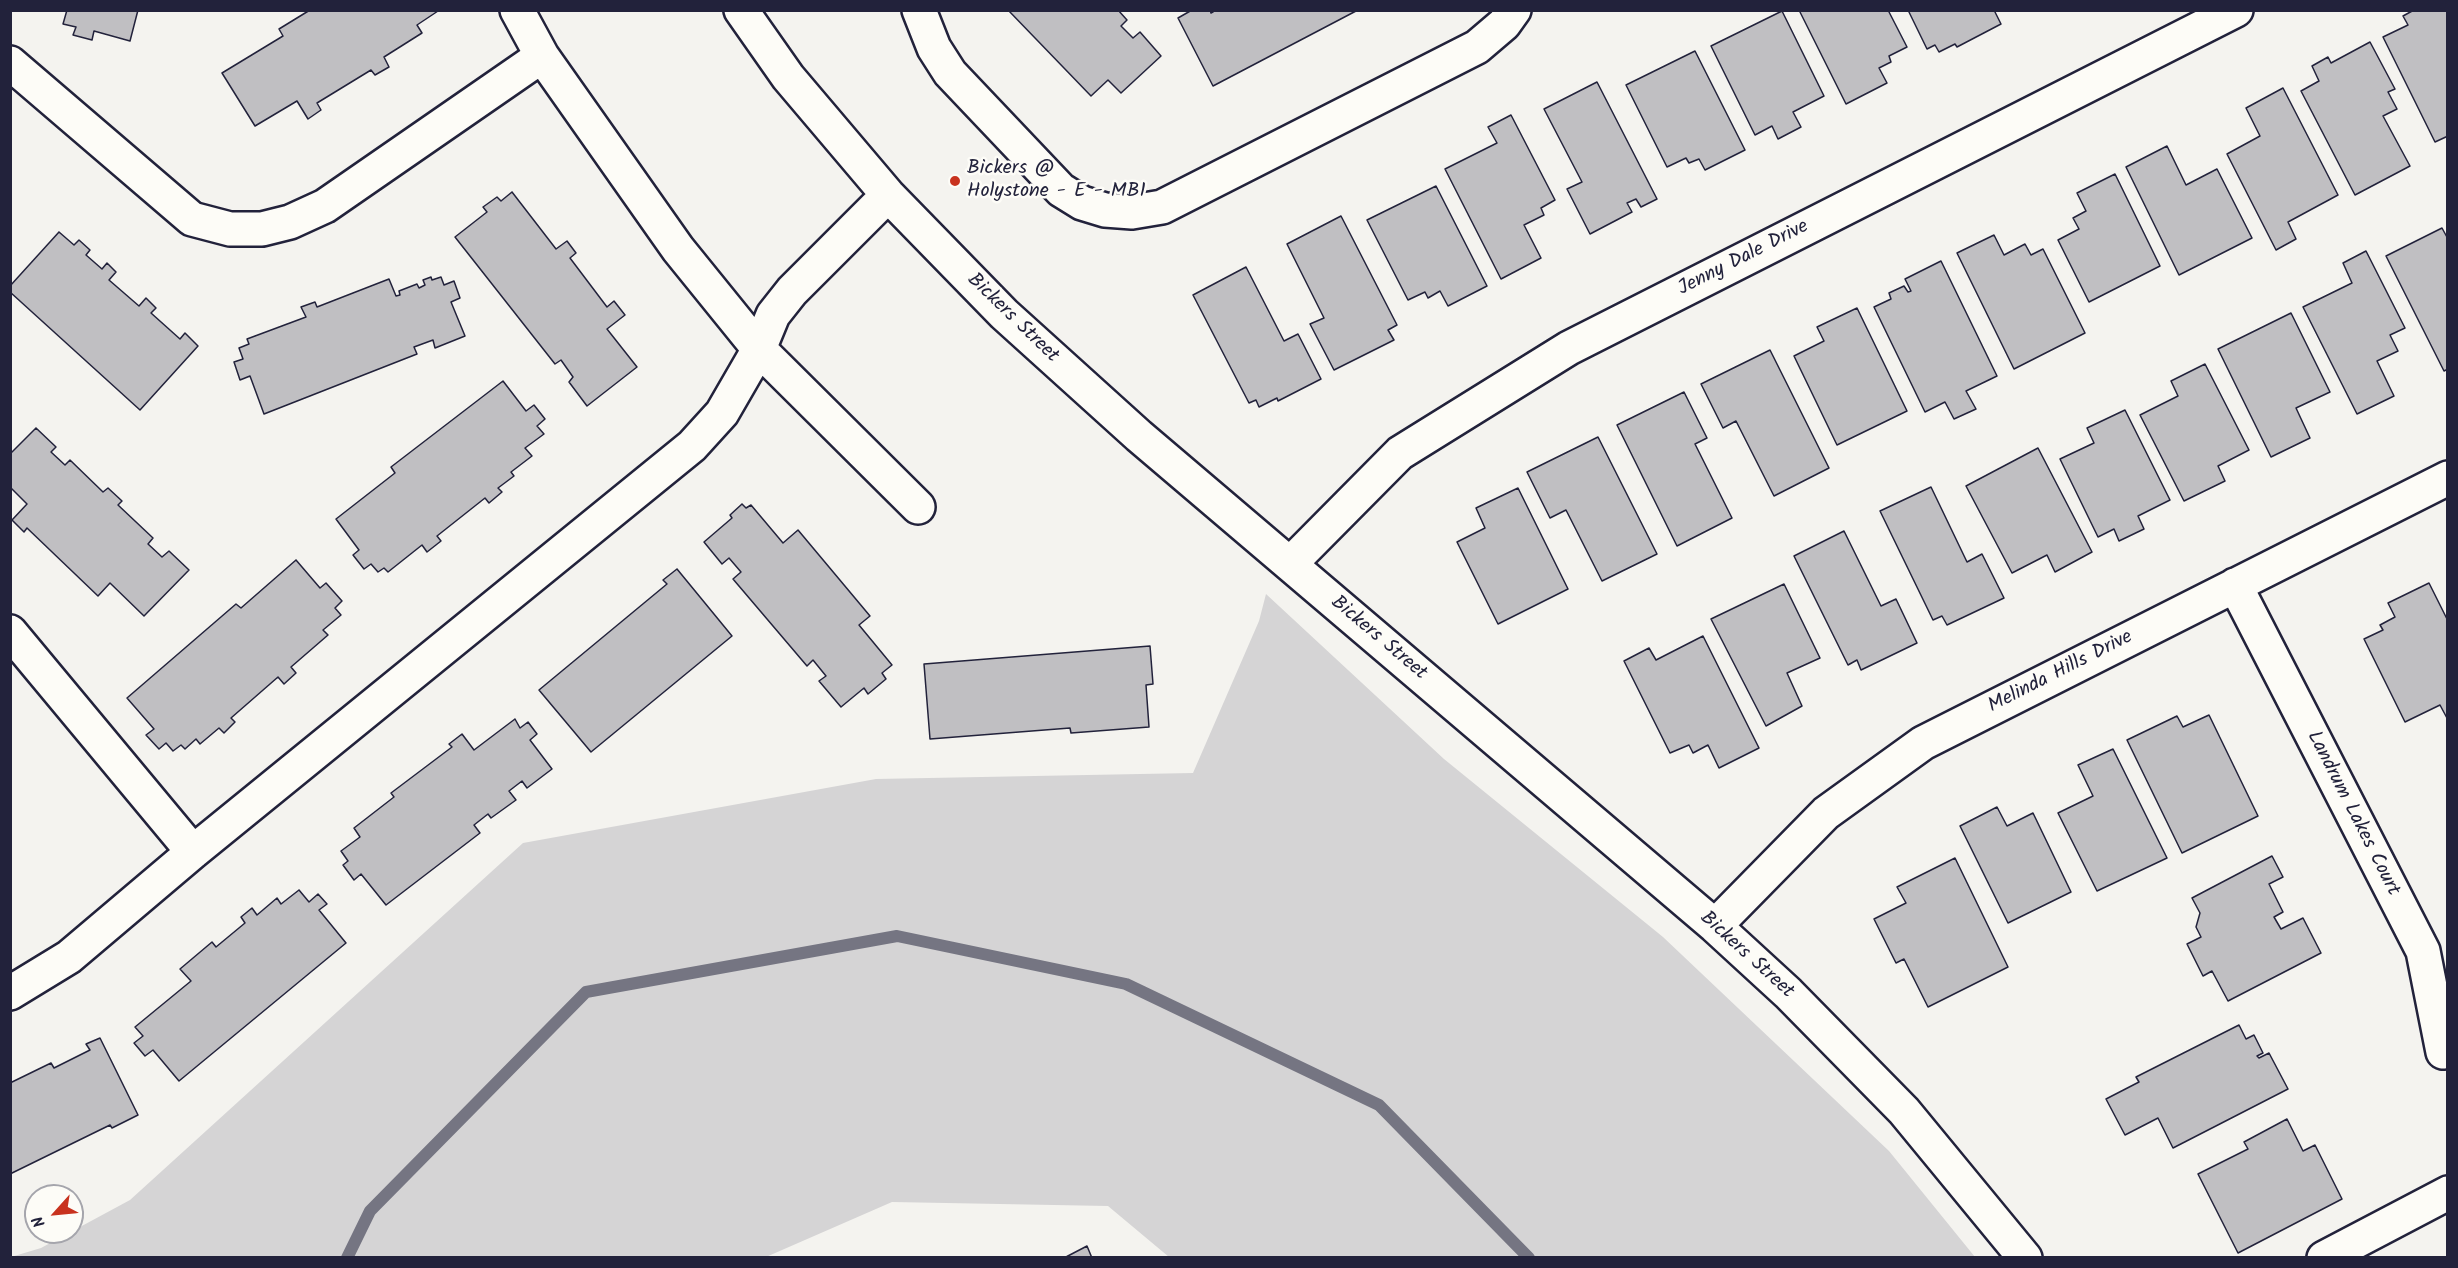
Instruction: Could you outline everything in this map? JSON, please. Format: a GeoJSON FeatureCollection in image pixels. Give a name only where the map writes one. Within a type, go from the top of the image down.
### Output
{"type":"FeatureCollection","features":[{"type":"Feature","properties":{"kind":"street"},"geometry":{"type":"LineString","coordinates":[[517,10],[542,56],[678,249],[759,349],[918,507]]}},
{"type":"Feature","properties":{"kind":"street","name":"Bickers Street"},"geometry":{"type":"LineString","coordinates":[[741,10],[788,77],[888,195],[1004,314],[1139,436],[1715,926],[1788,993],[1904,1111],[2025,1257]]}},
{"type":"Feature","properties":{"kind":"street"},"geometry":{"type":"LineString","coordinates":[[919,10],[934,48],[950,73],[1061,190],[1082,203],[1105,210],[1132,212],[1162,207],[1478,47],[1504,24],[1514,10]]}},
{"type":"Feature","properties":{"kind":"street","name":"Jenny Dale Drive"},"geometry":{"type":"LineString","coordinates":[[1290,564],[1400,453],[1569,348],[2236,10]]}},
{"type":"Feature","properties":{"kind":"street"},"geometry":{"type":"LineString","coordinates":[[10,63],[192,219],[230,229],[262,229],[290,222],[325,206],[542,56]]}},
{"type":"Feature","properties":{"kind":"street"},"geometry":{"type":"LineString","coordinates":[[10,993],[69,957],[193,852],[692,446],[722,412],[759,349],[773,315],[792,291],[888,195]]}},
{"type":"Feature","properties":{"kind":"street","name":"Melinda Hills Drive"},"geometry":{"type":"LineString","coordinates":[[1715,926],[1826,813],[1923,742],[2448,478]]}},
{"type":"Feature","properties":{"kind":"street","name":"Landrum Lakes Court"},"geometry":{"type":"LineString","coordinates":[[2235,585],[2423,951],[2443,1052]]}},
{"type":"Feature","properties":{"kind":"street"},"geometry":{"type":"LineString","coordinates":[[10,632],[193,852]]}},
{"type":"Feature","properties":{"kind":"street"},"geometry":{"type":"LineString","coordinates":[[2324,1257],[2448,1193]]}},
{"type":"Feature","properties":{"kind":"shaded area"},"geometry":{"type":"Polygon","coordinates":[[[1266,594],[1444,759],[1663,937],[1889,1151],[1975,1257],[1169,1257],[1108,1206],[892,1202],[766,1257],[11,1257],[48,1244],[84,1244],[84,1225],[130,1200],[523,843],[876,779],[1193,773],[1259,621],[1266,594]]]}},
{"type":"Feature","properties":{"kind":"building"},"geometry":{"type":"Polygon","coordinates":[[[67,10],[138,10],[130,41],[94,31],[92,40],[73,35],[76,27],[63,24],[67,10]]]}},
{"type":"Feature","properties":{"kind":"building"},"geometry":{"type":"Polygon","coordinates":[[[310,10],[438,11],[417,25],[422,33],[384,57],[389,67],[375,75],[371,70],[317,103],[321,110],[308,119],[297,101],[255,126],[222,73],[283,36],[279,29],[310,10]]]}},
{"type":"Feature","properties":{"kind":"building"},"geometry":{"type":"Polygon","coordinates":[[[1008,10],[1118,10],[1127,20],[1121,26],[1133,38],[1140,32],[1161,56],[1121,93],[1108,80],[1091,96],[1008,10]]]}},
{"type":"Feature","properties":{"kind":"building"},"geometry":{"type":"Polygon","coordinates":[[[1192,10],[1210,10],[1211,13],[1216,10],[1356,11],[1213,86],[1178,18],[1192,10]]]}},
{"type":"Feature","properties":{"kind":"building"},"geometry":{"type":"Polygon","coordinates":[[[1799,10],[1888,10],[1907,47],[1889,56],[1891,62],[1879,68],[1887,83],[1846,104],[1799,10]]]}},
{"type":"Feature","properties":{"kind":"building"},"geometry":{"type":"Polygon","coordinates":[[[1908,10],[1994,10],[2001,24],[1957,47],[1955,44],[1939,52],[1935,45],[1927,49],[1908,10]]]}},
{"type":"Feature","properties":{"kind":"building"},"geometry":{"type":"Polygon","coordinates":[[[2414,10],[2448,10],[2448,136],[2435,142],[2383,37],[2408,25],[2403,16],[2414,10]]]}},
{"type":"Feature","properties":{"kind":"building"},"geometry":{"type":"Polygon","coordinates":[[[1782,11],[1824,96],[1793,112],[1801,127],[1778,139],[1772,126],[1755,135],[1711,46],[1782,11]]]}},
{"type":"Feature","properties":{"kind":"building"},"geometry":{"type":"Polygon","coordinates":[[[2370,42],[2395,89],[2388,92],[2397,109],[2383,116],[2410,166],[2355,195],[2301,91],[2319,81],[2312,66],[2328,57],[2331,63],[2370,42]]]}},
{"type":"Feature","properties":{"kind":"building"},"geometry":{"type":"Polygon","coordinates":[[[1695,51],[1745,150],[1705,170],[1699,159],[1689,163],[1686,158],[1667,167],[1626,85],[1695,51]]]}},
{"type":"Feature","properties":{"kind":"building"},"geometry":{"type":"Polygon","coordinates":[[[1597,82],[1657,199],[1641,207],[1636,199],[1627,203],[1632,212],[1590,234],[1567,189],[1582,182],[1544,109],[1597,82]]]}},
{"type":"Feature","properties":{"kind":"building"},"geometry":{"type":"Polygon","coordinates":[[[2283,88],[2338,195],[2288,222],[2296,239],[2276,250],[2227,154],[2260,136],[2246,108],[2283,88]]]}},
{"type":"Feature","properties":{"kind":"building"},"geometry":{"type":"Polygon","coordinates":[[[1511,115],[1555,200],[1541,208],[1544,215],[1524,225],[1541,258],[1501,279],[1445,169],[1497,143],[1488,127],[1511,115]]]}},
{"type":"Feature","properties":{"kind":"building"},"geometry":{"type":"Polygon","coordinates":[[[2167,146],[2186,185],[2217,169],[2252,238],[2179,275],[2126,167],[2167,146]]]}},
{"type":"Feature","properties":{"kind":"building"},"geometry":{"type":"Polygon","coordinates":[[[2115,174],[2160,266],[2089,302],[2058,240],[2079,229],[2073,218],[2086,211],[2077,193],[2115,174]]]}},
{"type":"Feature","properties":{"kind":"building"},"geometry":{"type":"Polygon","coordinates":[[[1436,186],[1487,286],[1448,306],[1440,291],[1428,298],[1425,292],[1408,300],[1367,220],[1436,186]]]}},
{"type":"Feature","properties":{"kind":"building"},"geometry":{"type":"Polygon","coordinates":[[[512,192],[556,249],[567,241],[576,253],[570,258],[607,307],[614,301],[625,315],[607,329],[637,367],[587,406],[569,382],[573,377],[561,360],[555,364],[455,237],[487,212],[483,207],[497,197],[501,201],[512,192]]]}},
{"type":"Feature","properties":{"kind":"building"},"geometry":{"type":"Polygon","coordinates":[[[1341,216],[1397,325],[1388,330],[1394,340],[1334,370],[1310,324],[1324,318],[1287,244],[1341,216]]]}},
{"type":"Feature","properties":{"kind":"building"},"geometry":{"type":"Polygon","coordinates":[[[2442,228],[2448,239],[2448,369],[2444,371],[2386,256],[2442,228]]]}},
{"type":"Feature","properties":{"kind":"building"},"geometry":{"type":"Polygon","coordinates":[[[59,232],[74,245],[79,240],[90,250],[86,255],[102,269],[107,263],[116,272],[109,280],[139,306],[146,298],[156,308],[151,313],[180,339],[185,333],[198,346],[140,410],[10,292],[10,286],[59,232]]]}},
{"type":"Feature","properties":{"kind":"building"},"geometry":{"type":"Polygon","coordinates":[[[1994,235],[2004,255],[2025,244],[2031,255],[2043,249],[2085,333],[2014,369],[1957,253],[1994,235]]]}},
{"type":"Feature","properties":{"kind":"building"},"geometry":{"type":"Polygon","coordinates":[[[2366,251],[2405,328],[2390,335],[2398,351],[2377,361],[2394,396],[2357,414],[2303,307],[2352,283],[2343,263],[2366,251]]]}},
{"type":"Feature","properties":{"kind":"building"},"geometry":{"type":"Polygon","coordinates":[[[1941,261],[1997,376],[1966,391],[1976,409],[1954,419],[1945,402],[1925,412],[1874,307],[1891,299],[1889,293],[1904,286],[1908,292],[1911,291],[1905,279],[1941,261]]]}},
{"type":"Feature","properties":{"kind":"building"},"geometry":{"type":"Polygon","coordinates":[[[1246,267],[1284,341],[1298,334],[1321,379],[1278,401],[1277,398],[1259,407],[1256,400],[1249,403],[1193,295],[1246,267]]]}},
{"type":"Feature","properties":{"kind":"building"},"geometry":{"type":"Polygon","coordinates":[[[431,277],[432,280],[441,277],[444,285],[454,281],[460,298],[451,302],[465,336],[435,348],[433,340],[414,347],[417,354],[264,414],[250,376],[240,380],[234,362],[243,359],[239,348],[249,344],[247,339],[306,317],[301,307],[315,302],[317,307],[389,279],[396,296],[400,295],[399,291],[417,284],[419,288],[425,285],[423,280],[431,277]]]}},
{"type":"Feature","properties":{"kind":"building"},"geometry":{"type":"Polygon","coordinates":[[[1857,308],[1907,411],[1837,445],[1794,356],[1824,341],[1817,327],[1857,308]]]}},
{"type":"Feature","properties":{"kind":"building"},"geometry":{"type":"Polygon","coordinates":[[[2291,313],[2330,392],[2296,408],[2310,438],[2271,457],[2218,349],[2291,313]]]}},
{"type":"Feature","properties":{"kind":"building"},"geometry":{"type":"Polygon","coordinates":[[[1770,350],[1829,468],[1774,496],[1736,421],[1723,428],[1701,384],[1770,350]]]}},
{"type":"Feature","properties":{"kind":"building"},"geometry":{"type":"Polygon","coordinates":[[[2205,364],[2249,450],[2218,466],[2225,481],[2184,501],[2140,415],[2178,396],[2171,381],[2205,364]]]}},
{"type":"Feature","properties":{"kind":"building"},"geometry":{"type":"Polygon","coordinates":[[[503,381],[526,411],[534,405],[545,419],[537,426],[544,434],[525,448],[532,456],[511,472],[514,476],[498,488],[502,492],[489,503],[485,498],[437,536],[441,541],[427,552],[422,545],[388,572],[384,568],[378,572],[371,564],[364,569],[353,555],[359,550],[336,519],[395,473],[391,467],[503,381]]]}},
{"type":"Feature","properties":{"kind":"building"},"geometry":{"type":"Polygon","coordinates":[[[1684,392],[1707,438],[1695,444],[1732,518],[1677,546],[1617,425],[1684,392]]]}},
{"type":"Feature","properties":{"kind":"building"},"geometry":{"type":"Polygon","coordinates":[[[2125,410],[2170,500],[2138,516],[2144,529],[2119,541],[2114,529],[2098,537],[2060,459],[2094,443],[2087,428],[2125,410]]]}},
{"type":"Feature","properties":{"kind":"building"},"geometry":{"type":"Polygon","coordinates":[[[36,428],[56,447],[51,452],[65,465],[70,460],[103,492],[108,488],[122,501],[118,505],[153,538],[148,544],[162,557],[169,551],[189,570],[144,616],[110,583],[98,596],[27,528],[24,532],[12,520],[27,504],[10,487],[10,454],[36,428]]]}},
{"type":"Feature","properties":{"kind":"building"},"geometry":{"type":"Polygon","coordinates":[[[1598,437],[1657,554],[1602,581],[1566,510],[1550,518],[1527,472],[1598,437]]]}},
{"type":"Feature","properties":{"kind":"building"},"geometry":{"type":"Polygon","coordinates":[[[2038,448],[2092,552],[2055,572],[2047,555],[2012,573],[1966,486],[2038,448]]]}},
{"type":"Feature","properties":{"kind":"building"},"geometry":{"type":"Polygon","coordinates":[[[1931,487],[1967,562],[1982,554],[2004,598],[1947,625],[1942,616],[1933,620],[1880,511],[1931,487]]]}},
{"type":"Feature","properties":{"kind":"building"},"geometry":{"type":"Polygon","coordinates":[[[1518,488],[1568,589],[1498,624],[1457,542],[1485,528],[1476,508],[1518,488]]]}},
{"type":"Feature","properties":{"kind":"building"},"geometry":{"type":"Polygon","coordinates":[[[742,504],[746,508],[751,505],[783,543],[798,530],[870,616],[859,625],[892,665],[882,673],[886,679],[868,694],[864,688],[841,707],[819,681],[826,676],[813,660],[807,666],[733,579],[741,572],[729,558],[722,564],[704,542],[732,518],[730,515],[742,504]]]}},
{"type":"Feature","properties":{"kind":"building"},"geometry":{"type":"Polygon","coordinates":[[[1844,531],[1881,606],[1896,599],[1917,643],[1861,670],[1857,660],[1848,665],[1794,556],[1844,531]]]}},
{"type":"Feature","properties":{"kind":"building"},"geometry":{"type":"Polygon","coordinates":[[[296,560],[320,588],[326,583],[342,601],[335,608],[341,615],[323,630],[328,635],[291,667],[296,673],[284,684],[278,677],[231,718],[235,722],[224,733],[219,728],[200,744],[196,739],[185,749],[181,745],[173,751],[166,743],[159,749],[146,735],[154,729],[127,698],[236,604],[241,608],[296,560]]]}},
{"type":"Feature","properties":{"kind":"building"},"geometry":{"type":"Polygon","coordinates":[[[677,569],[732,636],[591,752],[539,690],[667,584],[663,580],[677,569]]]}},
{"type":"Feature","properties":{"kind":"building"},"geometry":{"type":"Polygon","coordinates":[[[2429,583],[2448,621],[2448,720],[2440,705],[2405,722],[2364,639],[2383,630],[2380,625],[2395,617],[2388,603],[2429,583]]]}},
{"type":"Feature","properties":{"kind":"building"},"geometry":{"type":"Polygon","coordinates":[[[1784,584],[1820,658],[1787,673],[1802,706],[1766,726],[1711,619],[1784,584]]]}},
{"type":"Feature","properties":{"kind":"building"},"geometry":{"type":"Polygon","coordinates":[[[1703,636],[1759,748],[1719,768],[1708,745],[1693,753],[1689,745],[1670,753],[1624,661],[1649,648],[1656,660],[1703,636]]]}},
{"type":"Feature","properties":{"kind":"building"},"geometry":{"type":"Polygon","coordinates":[[[1150,646],[1153,684],[1146,685],[1149,727],[1071,733],[1070,728],[930,739],[924,664],[1150,646]]]}},
{"type":"Feature","properties":{"kind":"building"},"geometry":{"type":"Polygon","coordinates":[[[2209,715],[2258,816],[2182,853],[2127,740],[2177,716],[2183,727],[2209,715]]]}},
{"type":"Feature","properties":{"kind":"building"},"geometry":{"type":"Polygon","coordinates":[[[515,719],[520,728],[528,722],[537,734],[530,740],[552,769],[527,788],[522,781],[509,791],[516,800],[491,818],[488,814],[474,825],[480,833],[386,905],[361,874],[354,880],[343,865],[348,861],[341,851],[360,837],[354,828],[394,797],[391,793],[452,747],[449,744],[462,734],[474,750],[515,719]]]}},
{"type":"Feature","properties":{"kind":"building"},"geometry":{"type":"Polygon","coordinates":[[[2113,749],[2167,858],[2097,891],[2058,813],[2093,796],[2078,765],[2113,749]]]}},
{"type":"Feature","properties":{"kind":"building"},"geometry":{"type":"Polygon","coordinates":[[[1997,807],[2007,826],[2033,813],[2071,892],[2008,923],[1960,826],[1997,807]]]}},
{"type":"Feature","properties":{"kind":"building"},"geometry":{"type":"Polygon","coordinates":[[[2272,856],[2283,877],[2269,884],[2283,912],[2274,917],[2281,929],[2303,918],[2321,953],[2228,1001],[2212,971],[2203,976],[2187,944],[2201,937],[2196,927],[2200,913],[2192,898],[2272,856]]]}},
{"type":"Feature","properties":{"kind":"building"},"geometry":{"type":"Polygon","coordinates":[[[1955,858],[2008,967],[1928,1007],[1904,959],[1896,963],[1874,919],[1906,903],[1897,887],[1955,858]]]}},
{"type":"Feature","properties":{"kind":"building"},"geometry":{"type":"Polygon","coordinates":[[[299,890],[309,902],[318,894],[327,904],[319,910],[346,943],[179,1081],[153,1050],[145,1056],[134,1043],[143,1036],[135,1027],[191,981],[180,969],[212,942],[216,947],[245,923],[241,917],[252,908],[257,915],[277,898],[281,904],[299,890]]]}},
{"type":"Feature","properties":{"kind":"building"},"geometry":{"type":"Polygon","coordinates":[[[2239,1025],[2246,1039],[2254,1035],[2263,1053],[2257,1056],[2259,1058],[2269,1053],[2288,1089],[2173,1148],[2158,1118],[2125,1135],[2106,1099],[2139,1082],[2136,1077],[2239,1025]]]}},
{"type":"Feature","properties":{"kind":"building"},"geometry":{"type":"Polygon","coordinates":[[[100,1038],[138,1115],[112,1128],[110,1125],[10,1174],[10,1083],[51,1063],[54,1068],[90,1050],[86,1044],[100,1038]]]}},
{"type":"Feature","properties":{"kind":"building"},"geometry":{"type":"Polygon","coordinates":[[[2287,1119],[2303,1151],[2315,1145],[2342,1199],[2238,1253],[2198,1174],[2248,1149],[2244,1142],[2287,1119]]]}},
{"type":"Feature","properties":{"kind":"building"},"geometry":{"type":"Polygon","coordinates":[[[1087,1246],[1092,1258],[1064,1258],[1087,1246]]]}},
{"type":"Feature","properties":{"kind":"waterway"},"geometry":{"type":"LineString","coordinates":[[347,1258],[370,1211],[586,992],[897,936],[1126,984],[1379,1105],[1529,1258]]}},
{"type":"Feature","properties":{"kind":"place","name":"Bickers @ Holystone - E - MB1"},"geometry":{"type":"Point","coordinates":[955,181]}}]}
